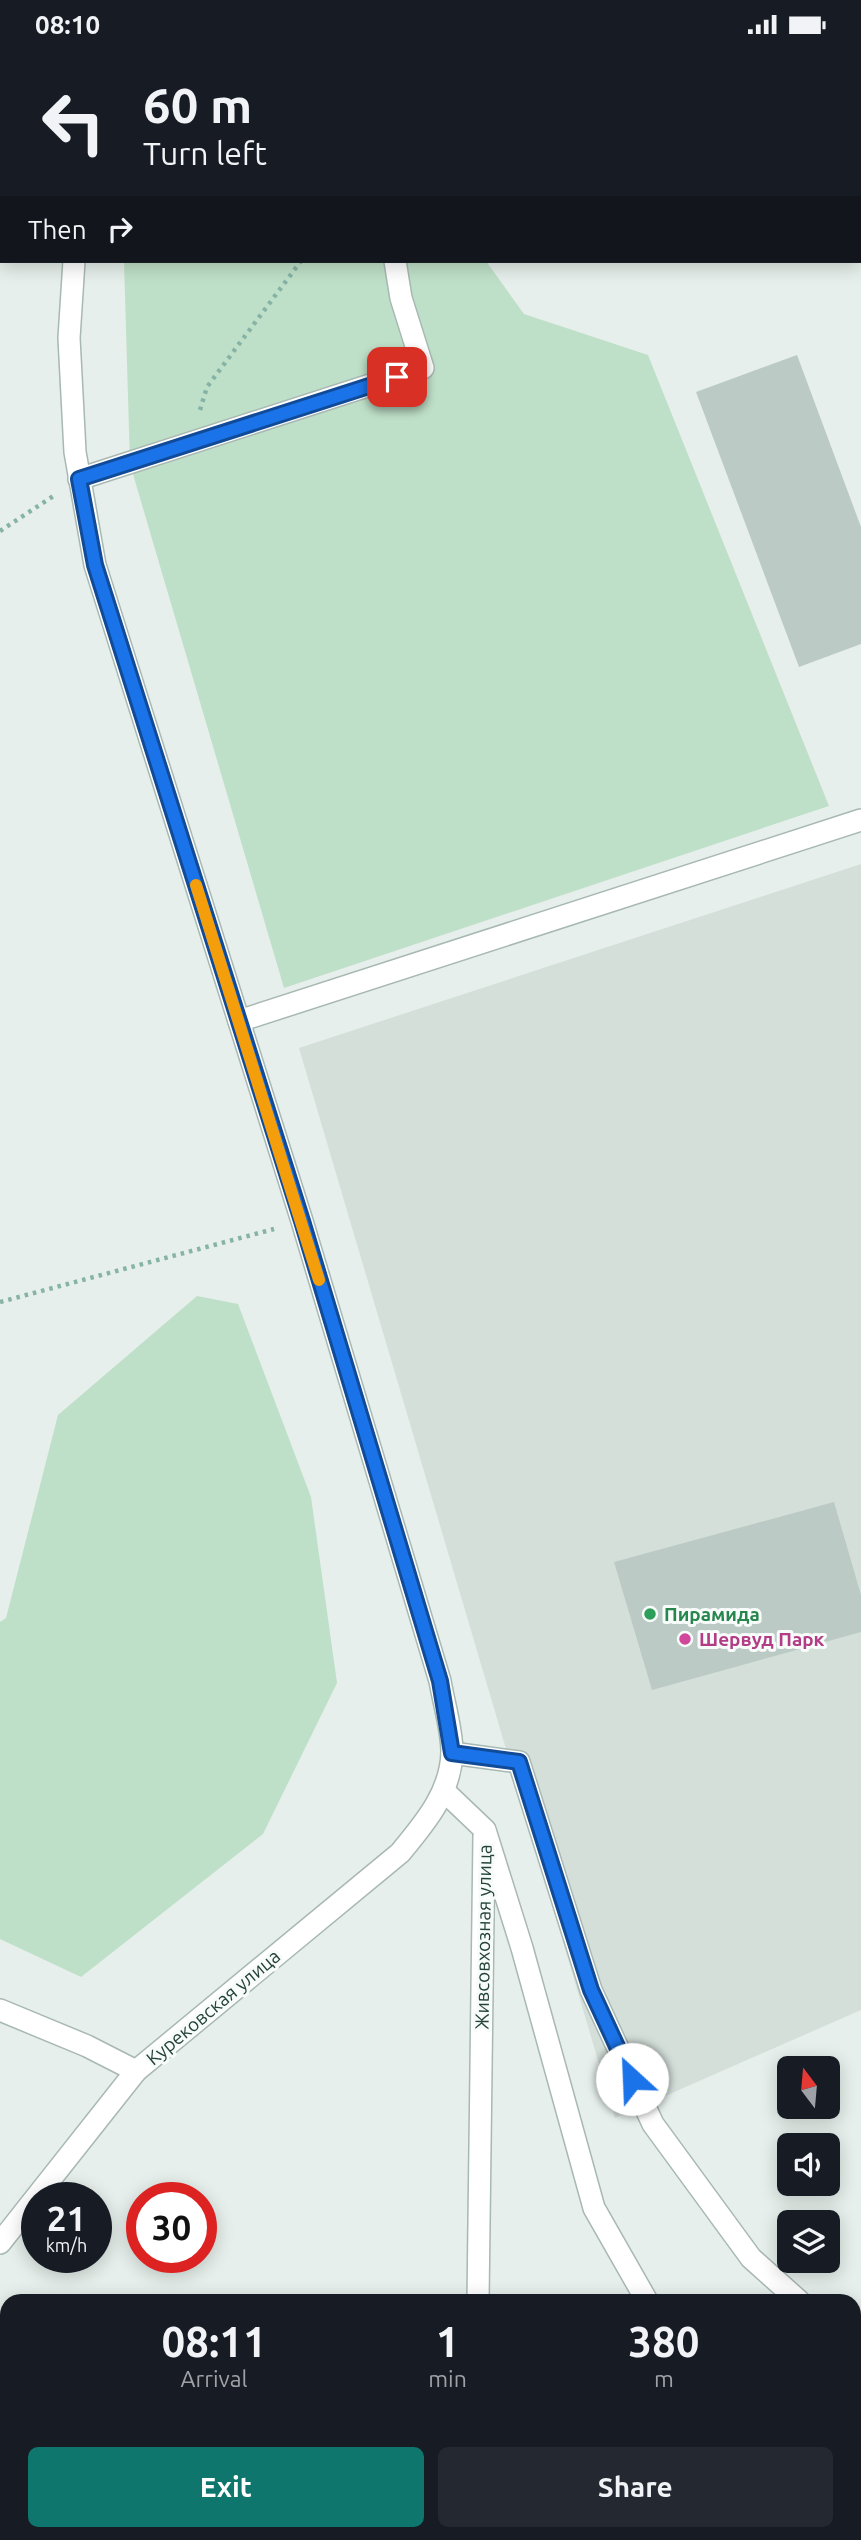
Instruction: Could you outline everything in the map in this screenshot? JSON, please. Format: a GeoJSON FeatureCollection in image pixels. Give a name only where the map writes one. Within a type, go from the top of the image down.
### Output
{"type":"FeatureCollection","features":[{"type":"Feature","properties":{"kind":"street"},"geometry":{"type":"LineString","coordinates":[[74,263],[69,338],[75,452],[95,565],[302,1221],[440,1681],[452,1753],[444,1791]]}},
{"type":"Feature","properties":{"kind":"street"},"geometry":{"type":"LineString","coordinates":[[79,479],[423,368],[401,298],[395,263]]}},
{"type":"Feature","properties":{"kind":"street"},"geometry":{"type":"LineString","coordinates":[[239,1021],[861,820]]}},
{"type":"Feature","properties":{"kind":"street"},"geometry":{"type":"LineString","coordinates":[[452,1753],[519,1762],[591,1990],[653,2124],[751,2257],[791,2294]]}},
{"type":"Feature","properties":{"kind":"street","name":"Живсовхозная улица"},"geometry":{"type":"LineString","coordinates":[[444,1791],[485,1830],[478,2294]]}},
{"type":"Feature","properties":{"kind":"street","name":"Курековская улица"},"geometry":{"type":"LineString","coordinates":[[0,2243],[136,2071],[400,1853],[429,1818],[444,1791]]}},
{"type":"Feature","properties":{"kind":"street"},"geometry":{"type":"LineString","coordinates":[[485,1830],[522,1948],[594,2208],[643,2294]]}},
{"type":"Feature","properties":{"kind":"street"},"geometry":{"type":"LineString","coordinates":[[0,2010],[87,2046],[136,2071]]}},
{"type":"Feature","properties":{"kind":"path"},"geometry":{"type":"LineString","coordinates":[[188,444],[208,387],[300,263]]}},
{"type":"Feature","properties":{"kind":"path"},"geometry":{"type":"LineString","coordinates":[[0,531],[79,479]]}},
{"type":"Feature","properties":{"kind":"path"},"geometry":{"type":"LineString","coordinates":[[0,1303],[302,1221]]}},
{"type":"Feature","properties":{"kind":"shaded area"},"geometry":{"type":"Polygon","coordinates":[[[861,864],[861,2010],[615,2118],[299,1048],[861,864]]]}},
{"type":"Feature","properties":{"kind":"green space"},"geometry":{"type":"Polygon","coordinates":[[[124,263],[487,263],[524,314],[648,355],[829,806],[284,988],[130,464],[124,263]]]}},
{"type":"Feature","properties":{"kind":"green space"},"geometry":{"type":"Polygon","coordinates":[[[197,1296],[238,1304],[311,1497],[337,1683],[263,1834],[81,1977],[0,1939],[0,1622],[6,1618],[58,1415],[197,1296]]]}},
{"type":"Feature","properties":{"kind":"building"},"geometry":{"type":"Polygon","coordinates":[[[797,355],[861,527],[861,644],[799,667],[696,392],[797,355]]]}},
{"type":"Feature","properties":{"kind":"building"},"geometry":{"type":"Polygon","coordinates":[[[834,1502],[861,1595],[861,1632],[652,1690],[614,1562],[834,1502]]]}},
{"type":"Feature","properties":{"kind":"slow traffic"},"geometry":{"type":"LineString","coordinates":[[196,885],[319,1280]]}},
{"type":"Feature","properties":{"kind":"place","name":"Пирамида"},"geometry":{"type":"Point","coordinates":[650,1614]}},
{"type":"Feature","properties":{"kind":"place","name":"Шервуд Парк"},"geometry":{"type":"Point","coordinates":[685,1639]}},
{"type":"Feature","properties":{"kind":"route"},"geometry":{"type":"LineString","coordinates":[[397,377],[79,479],[95,565],[302,1221],[440,1681],[452,1753],[519,1762],[591,1990],[632,2079]]}}]}
